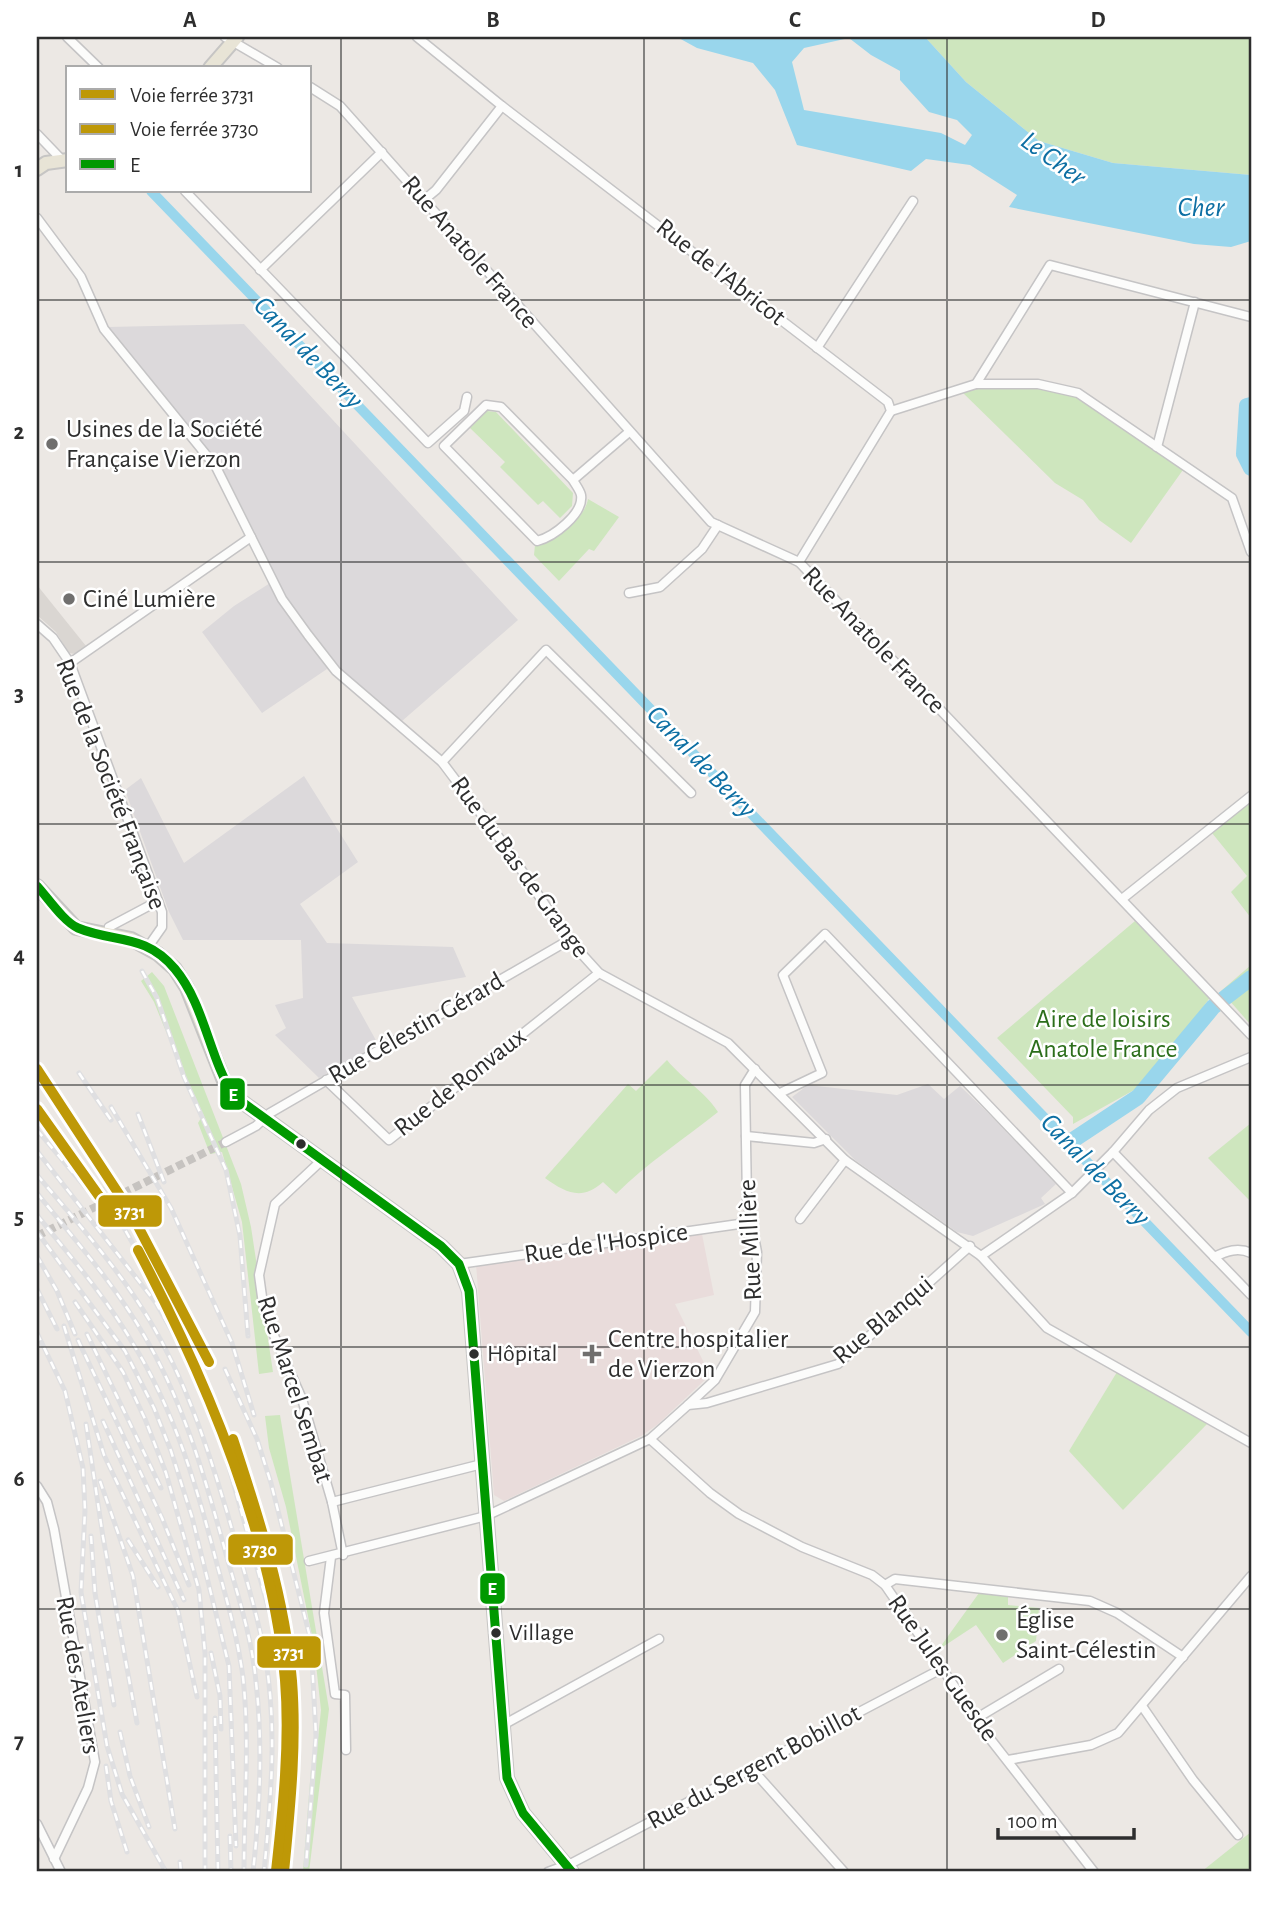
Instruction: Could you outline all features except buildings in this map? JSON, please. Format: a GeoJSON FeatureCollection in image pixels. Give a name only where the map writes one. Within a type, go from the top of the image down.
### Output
{"type":"FeatureCollection","features":[{"type":"Feature","properties":{"kind":"main road"},"geometry":{"type":"LineString","coordinates":[[211,66],[232,38]]}},
{"type":"Feature","properties":{"kind":"main road"},"geometry":{"type":"LineString","coordinates":[[37,170],[46,163],[65,160]]}},
{"type":"Feature","properties":{"kind":"main road"},"geometry":{"type":"LineString","coordinates":[[37,886],[76,928],[122,936],[148,947]]}},
{"type":"Feature","properties":{"kind":"main road","name":"Rue de la Société Française"},"geometry":{"type":"LineString","coordinates":[[148,947],[182,978],[228,1088],[238,1100],[441,1246],[459,1264]]}},
{"type":"Feature","properties":{"kind":"main road"},"geometry":{"type":"LineString","coordinates":[[459,1264],[469,1291],[507,1778],[512,1795],[530,1823],[569,1869]]}},
{"type":"Feature","properties":{"kind":"street"},"geometry":{"type":"LineString","coordinates":[[67,37],[97,66]]}},
{"type":"Feature","properties":{"kind":"street","name":"Rue de l'Abricot"},"geometry":{"type":"LineString","coordinates":[[417,37],[502,106],[888,402],[891,411]]}},
{"type":"Feature","properties":{"kind":"street"},"geometry":{"type":"LineString","coordinates":[[232,38],[275,66]]}},
{"type":"Feature","properties":{"kind":"street","name":"Rue Anatole France"},"geometry":{"type":"LineString","coordinates":[[312,89],[340,106],[383,152],[711,522],[799,562],[1251,1035]]}},
{"type":"Feature","properties":{"kind":"street"},"geometry":{"type":"LineString","coordinates":[[424,200],[436,190],[502,106]]}},
{"type":"Feature","properties":{"kind":"street"},"geometry":{"type":"LineString","coordinates":[[37,134],[65,160]]}},
{"type":"Feature","properties":{"kind":"street"},"geometry":{"type":"LineString","coordinates":[[260,270],[383,152]]}},
{"type":"Feature","properties":{"kind":"street"},"geometry":{"type":"LineString","coordinates":[[186,192],[428,443],[464,411],[467,397]]}},
{"type":"Feature","properties":{"kind":"street"},"geometry":{"type":"LineString","coordinates":[[817,348],[913,201]]}},
{"type":"Feature","properties":{"kind":"street","name":"Rue du Bas de Grange"},"geometry":{"type":"LineString","coordinates":[[37,218],[82,277],[104,330],[216,467],[282,599],[336,671],[442,762],[503,843],[569,940],[599,973],[715,1035],[780,1093],[845,1160],[970,1246],[1048,1328],[1251,1443]]}},
{"type":"Feature","properties":{"kind":"street"},"geometry":{"type":"LineString","coordinates":[[976,384],[1050,265],[1251,317]]}},
{"type":"Feature","properties":{"kind":"street"},"geometry":{"type":"LineString","coordinates":[[1157,447],[1195,302]]}},
{"type":"Feature","properties":{"kind":"street"},"geometry":{"type":"LineString","coordinates":[[799,562],[891,411],[976,384],[1038,384],[1078,393],[1232,498],[1251,552]]}},
{"type":"Feature","properties":{"kind":"street"},"geometry":{"type":"LineString","coordinates":[[486,405],[502,407],[573,480],[581,494],[579,508],[549,538],[537,541],[444,446],[486,405]]}},
{"type":"Feature","properties":{"kind":"street"},"geometry":{"type":"LineString","coordinates":[[573,480],[629,432]]}},
{"type":"Feature","properties":{"kind":"street"},"geometry":{"type":"LineString","coordinates":[[629,593],[660,587],[702,549],[718,525]]}},
{"type":"Feature","properties":{"kind":"street"},"geometry":{"type":"LineString","coordinates":[[70,663],[251,537]]}},
{"type":"Feature","properties":{"kind":"street","name":"Rue de la Société Française"},"geometry":{"type":"LineString","coordinates":[[37,624],[53,638],[70,663],[162,912],[162,927],[148,947]]}},
{"type":"Feature","properties":{"kind":"street"},"geometry":{"type":"LineString","coordinates":[[442,762],[546,650],[691,793]]}},
{"type":"Feature","properties":{"kind":"street"},"geometry":{"type":"LineString","coordinates":[[1122,899],[1251,796]]}},
{"type":"Feature","properties":{"kind":"street"},"geometry":{"type":"LineString","coordinates":[[109,926],[158,901]]}},
{"type":"Feature","properties":{"kind":"street"},"geometry":{"type":"LineString","coordinates":[[780,1093],[822,1073],[783,982],[783,975],[825,934],[1072,1193]]}},
{"type":"Feature","properties":{"kind":"street","name":"Rue Célestin Gérard"},"geometry":{"type":"LineString","coordinates":[[226,1142],[326,1080],[569,940]]}},
{"type":"Feature","properties":{"kind":"street","name":"Rue de Ronvaux"},"geometry":{"type":"LineString","coordinates":[[326,1080],[389,1140],[599,973]]}},
{"type":"Feature","properties":{"kind":"street"},"geometry":{"type":"LineString","coordinates":[[981,1256],[1072,1193],[1104,1162],[1149,1110],[1177,1088],[1251,1057]]}},
{"type":"Feature","properties":{"kind":"street","name":"Rue Millière"},"geometry":{"type":"LineString","coordinates":[[688,1405],[715,1380],[755,1312],[758,1294],[753,1222],[747,1200],[745,1085],[755,1069]]}},
{"type":"Feature","properties":{"kind":"street"},"geometry":{"type":"LineString","coordinates":[[746,1136],[814,1143],[825,1139]]}},
{"type":"Feature","properties":{"kind":"street"},"geometry":{"type":"LineString","coordinates":[[1113,1152],[1251,1295]]}},
{"type":"Feature","properties":{"kind":"street","name":"Rue Marcel Sembat"},"geometry":{"type":"LineString","coordinates":[[322,1160],[275,1204],[259,1275],[272,1331],[302,1399],[332,1502],[343,1555]]}},
{"type":"Feature","properties":{"kind":"street"},"geometry":{"type":"LineString","coordinates":[[800,1219],[845,1160]]}},
{"type":"Feature","properties":{"kind":"street","name":"Rue de l'Hospice"},"geometry":{"type":"LineString","coordinates":[[459,1264],[753,1222]]}},
{"type":"Feature","properties":{"kind":"street","name":"Rue Blanqui"},"geometry":{"type":"LineString","coordinates":[[688,1405],[707,1404],[838,1364],[970,1246]]}},
{"type":"Feature","properties":{"kind":"street"},"geometry":{"type":"LineString","coordinates":[[1214,1257],[1229,1250],[1243,1249],[1251,1253]]}},
{"type":"Feature","properties":{"kind":"street"},"geometry":{"type":"LineString","coordinates":[[309,1561],[343,1555],[486,1516],[650,1439],[688,1405]]}},
{"type":"Feature","properties":{"kind":"street","name":"Rue Jules Guesde"},"geometry":{"type":"LineString","coordinates":[[650,1439],[710,1493],[739,1514],[802,1547],[872,1575],[885,1585],[977,1718],[1094,1872]]}},
{"type":"Feature","properties":{"kind":"street"},"geometry":{"type":"LineString","coordinates":[[332,1502],[482,1464]]}},
{"type":"Feature","properties":{"kind":"street","name":"Rue des Ateliers"},"geometry":{"type":"LineString","coordinates":[[37,1486],[47,1502],[95,1762],[88,1788],[54,1859]]}},
{"type":"Feature","properties":{"kind":"street"},"geometry":{"type":"LineString","coordinates":[[37,1502],[47,1502]]}},
{"type":"Feature","properties":{"kind":"street"},"geometry":{"type":"LineString","coordinates":[[331,1558],[324,1613],[335,1694],[345,1695],[346,1750]]}},
{"type":"Feature","properties":{"kind":"street"},"geometry":{"type":"LineString","coordinates":[[1008,1760],[1091,1745],[1118,1734],[1251,1576]]}},
{"type":"Feature","properties":{"kind":"street"},"geometry":{"type":"LineString","coordinates":[[885,1585],[895,1579],[1090,1601],[1117,1613],[1183,1657]]}},
{"type":"Feature","properties":{"kind":"street"},"geometry":{"type":"LineString","coordinates":[[503,1725],[659,1639]]}},
{"type":"Feature","properties":{"kind":"street","name":"Rue du Sergent Bobillot"},"geometry":{"type":"LineString","coordinates":[[548,1872],[569,1869],[943,1668]]}},
{"type":"Feature","properties":{"kind":"street"},"geometry":{"type":"LineString","coordinates":[[977,1718],[1059,1669]]}},
{"type":"Feature","properties":{"kind":"street"},"geometry":{"type":"LineString","coordinates":[[1142,1706],[1193,1780],[1238,1835]]}},
{"type":"Feature","properties":{"kind":"street"},"geometry":{"type":"LineString","coordinates":[[752,1769],[844,1872]]}},
{"type":"Feature","properties":{"kind":"street"},"geometry":{"type":"LineString","coordinates":[[37,1824],[61,1872]]}},
{"type":"Feature","properties":{"kind":"shaded area"},"geometry":{"type":"Polygon","coordinates":[[[244,324],[518,620],[394,728],[327,669],[262,713],[202,632],[234,606],[275,580],[221,466],[108,327],[244,324]]]}},
{"type":"Feature","properties":{"kind":"shaded area"},"geometry":{"type":"Polygon","coordinates":[[[37,585],[86,646],[75,654],[69,653],[56,632],[37,615],[37,585]]]}},
{"type":"Feature","properties":{"kind":"shaded area"},"geometry":{"type":"Polygon","coordinates":[[[304,776],[358,862],[300,904],[327,943],[453,947],[466,977],[352,997],[378,1044],[319,1078],[275,1035],[286,1028],[275,1005],[303,998],[301,940],[183,940],[169,912],[125,790],[141,778],[184,863],[304,776]]]}},
{"type":"Feature","properties":{"kind":"shaded area"},"geometry":{"type":"Polygon","coordinates":[[[928,1084],[944,1099],[960,1086],[986,1111],[1056,1184],[1041,1198],[1045,1204],[973,1236],[957,1232],[855,1160],[792,1097],[808,1085],[897,1095],[928,1084]]]}},
{"type":"Feature","properties":{"kind":"shaded area","name":"Centre hospitalier de Vierzon"},"geometry":{"type":"Polygon","coordinates":[[[702,1234],[714,1295],[675,1304],[710,1375],[657,1425],[641,1436],[504,1501],[494,1495],[476,1264],[702,1234]]]}},
{"type":"Feature","properties":{"kind":"green space"},"geometry":{"type":"Polygon","coordinates":[[[925,37],[1251,37],[1251,175],[1113,163],[1039,141],[966,82],[925,37]]]}},
{"type":"Feature","properties":{"kind":"green space"},"geometry":{"type":"Polygon","coordinates":[[[973,386],[1038,386],[1077,396],[1185,467],[1131,543],[1099,520],[1083,500],[1055,483],[961,391],[973,386]]]}},
{"type":"Feature","properties":{"kind":"green space"},"geometry":{"type":"Polygon","coordinates":[[[487,411],[496,412],[573,493],[572,506],[560,518],[543,501],[538,505],[500,467],[505,462],[470,428],[487,411]]]}},
{"type":"Feature","properties":{"kind":"green space"},"geometry":{"type":"Polygon","coordinates":[[[588,499],[619,517],[594,551],[589,549],[559,581],[534,555],[535,545],[551,539],[575,522],[588,499]]]}},
{"type":"Feature","properties":{"kind":"green space"},"geometry":{"type":"Polygon","coordinates":[[[1251,801],[1251,918],[1231,892],[1247,876],[1212,833],[1251,801]]]}},
{"type":"Feature","properties":{"kind":"green space","name":"Aire de loisirs Anatole France"},"geometry":{"type":"Polygon","coordinates":[[[1135,921],[1211,996],[1152,1080],[1073,1124],[1073,1117],[997,1038],[1135,921]]]}},
{"type":"Feature","properties":{"kind":"green space"},"geometry":{"type":"Polygon","coordinates":[[[1251,965],[1251,1025],[1221,991],[1251,965]]]}},
{"type":"Feature","properties":{"kind":"green space"},"geometry":{"type":"Polygon","coordinates":[[[152,972],[164,986],[241,1184],[251,1227],[273,1372],[259,1374],[242,1222],[222,1152],[210,1154],[198,1123],[201,1118],[154,1002],[141,981],[152,972]]]}},
{"type":"Feature","properties":{"kind":"green space"},"geometry":{"type":"Polygon","coordinates":[[[667,1060],[718,1112],[616,1194],[603,1182],[588,1191],[574,1193],[545,1178],[628,1084],[636,1091],[667,1060]]]}},
{"type":"Feature","properties":{"kind":"green space"},"geometry":{"type":"Polygon","coordinates":[[[1251,1123],[1251,1202],[1208,1158],[1251,1123]]]}},
{"type":"Feature","properties":{"kind":"green space"},"geometry":{"type":"Polygon","coordinates":[[[1117,1372],[1208,1423],[1123,1510],[1069,1451],[1117,1372]]]}},
{"type":"Feature","properties":{"kind":"green space"},"geometry":{"type":"Polygon","coordinates":[[[280,1415],[329,1709],[309,1872],[303,1872],[311,1769],[315,1766],[321,1710],[314,1646],[286,1507],[269,1448],[265,1416],[280,1415]]]}},
{"type":"Feature","properties":{"kind":"green space"},"geometry":{"type":"Polygon","coordinates":[[[979,1593],[1008,1596],[1008,1605],[1039,1608],[1036,1641],[1003,1663],[976,1625],[938,1650],[979,1593]]]}},
{"type":"Feature","properties":{"kind":"green space"},"geometry":{"type":"Polygon","coordinates":[[[1251,1832],[1251,1872],[1201,1872],[1251,1832]]]}},
{"type":"Feature","properties":{"kind":"water","name":"Cher"},"geometry":{"type":"Polygon","coordinates":[[[677,37],[925,37],[966,82],[1039,141],[1113,163],[1251,175],[1251,241],[1231,247],[1194,244],[1009,207],[1017,195],[970,165],[926,159],[911,171],[797,145],[775,90],[753,63],[697,48],[677,37]],[[849,38],[804,48],[792,62],[804,110],[941,133],[965,145],[972,135],[957,120],[929,112],[900,80],[900,71],[871,55],[849,38]]]}},
{"type":"Feature","properties":{"kind":"waterway","name":"Canal de Berry"},"geometry":{"type":"LineString","coordinates":[[152,192],[1251,1332]]}},
{"type":"Feature","properties":{"kind":"waterway"},"geometry":{"type":"LineString","coordinates":[[1251,405],[1247,406],[1244,454],[1251,468]]}},
{"type":"Feature","properties":{"kind":"waterway"},"geometry":{"type":"LineString","coordinates":[[1067,1144],[1138,1097],[1213,1007],[1251,978]]}},
{"type":"Feature","properties":{"kind":"tunnel"},"geometry":{"type":"LineString","coordinates":[[37,1236],[226,1142]]}},
{"type":"Feature","properties":{"kind":"railway"},"geometry":{"type":"LineString","coordinates":[[142,971],[157,998],[184,1077],[226,1170],[240,1236],[248,1336]]}},
{"type":"Feature","properties":{"kind":"railway"},"geometry":{"type":"LineString","coordinates":[[79,1073],[111,1120]]}},
{"type":"Feature","properties":{"kind":"railway"},"geometry":{"type":"LineString","coordinates":[[111,1107],[171,1208],[232,1343],[254,1415]]}},
{"type":"Feature","properties":{"kind":"railway"},"geometry":{"type":"LineString","coordinates":[[138,1114],[164,1182]]}},
{"type":"Feature","properties":{"kind":"railway"},"geometry":{"type":"LineString","coordinates":[[37,1130],[107,1213]]}},
{"type":"Feature","properties":{"kind":"railway"},"geometry":{"type":"LineString","coordinates":[[37,1151],[156,1303],[190,1363],[223,1446],[272,1621],[283,1679],[285,1749],[276,1872]]}},
{"type":"Feature","properties":{"kind":"railway"},"geometry":{"type":"LineString","coordinates":[[37,1175],[111,1264],[150,1321],[185,1390],[212,1463],[252,1598],[268,1678],[272,1761],[264,1872]]}},
{"type":"Feature","properties":{"kind":"railway"},"geometry":{"type":"LineString","coordinates":[[102,1189],[163,1297]]}},
{"type":"Feature","properties":{"kind":"railway"},"geometry":{"type":"LineString","coordinates":[[37,1193],[106,1278],[157,1358],[181,1412],[210,1496],[244,1617],[254,1666],[260,1753],[253,1872]]}},
{"type":"Feature","properties":{"kind":"railway"},"geometry":{"type":"LineString","coordinates":[[37,1215],[122,1325],[161,1395],[193,1480],[229,1609],[243,1677],[246,1750],[244,1872]]}},
{"type":"Feature","properties":{"kind":"railway"},"geometry":{"type":"LineString","coordinates":[[37,1232],[125,1351],[154,1408],[171,1451],[192,1517],[229,1666],[236,1846]]}},
{"type":"Feature","properties":{"kind":"railway"},"geometry":{"type":"LineString","coordinates":[[37,1256],[57,1291],[75,1334]]}},
{"type":"Feature","properties":{"kind":"railway"},"geometry":{"type":"LineString","coordinates":[[37,1289],[57,1329]]}},
{"type":"Feature","properties":{"kind":"railway"},"geometry":{"type":"LineString","coordinates":[[75,1302],[123,1372],[145,1419],[166,1473],[199,1590],[205,1653],[205,1872]]}},
{"type":"Feature","properties":{"kind":"railway"},"geometry":{"type":"LineString","coordinates":[[64,1326],[104,1455],[178,1611],[197,1697]]}},
{"type":"Feature","properties":{"kind":"railway"},"geometry":{"type":"LineString","coordinates":[[37,1333],[65,1391],[83,1468],[85,1510],[81,1592],[107,1746],[122,1794],[166,1872]]}},
{"type":"Feature","properties":{"kind":"railway"},"geometry":{"type":"LineString","coordinates":[[87,1334],[161,1488]]}},
{"type":"Feature","properties":{"kind":"railway"},"geometry":{"type":"LineString","coordinates":[[78,1340],[162,1518],[189,1585]]}},
{"type":"Feature","properties":{"kind":"railway"},"geometry":{"type":"LineString","coordinates":[[225,1369],[257,1439],[271,1483],[311,1641],[316,1736],[306,1865]]}},
{"type":"Feature","properties":{"kind":"railway"},"geometry":{"type":"LineString","coordinates":[[103,1421],[184,1600]]}},
{"type":"Feature","properties":{"kind":"railway"},"geometry":{"type":"LineString","coordinates":[[86,1424],[103,1537],[137,1723]]}},
{"type":"Feature","properties":{"kind":"railway"},"geometry":{"type":"LineString","coordinates":[[100,1481],[133,1576],[175,1829]]}},
{"type":"Feature","properties":{"kind":"railway"},"geometry":{"type":"LineString","coordinates":[[91,1536],[95,1593],[114,1705]]}},
{"type":"Feature","properties":{"kind":"railway"},"geometry":{"type":"LineString","coordinates":[[128,1540],[158,1587]]}},
{"type":"Feature","properties":{"kind":"railway"},"geometry":{"type":"LineString","coordinates":[[211,1653],[220,1696],[221,1729]]}},
{"type":"Feature","properties":{"kind":"railway"},"geometry":{"type":"LineString","coordinates":[[215,1718],[218,1872]]}},
{"type":"Feature","properties":{"kind":"railway"},"geometry":{"type":"LineString","coordinates":[[120,1732],[130,1776],[149,1827]]}},
{"type":"Feature","properties":{"kind":"railway"},"geometry":{"type":"LineString","coordinates":[[106,1766],[111,1801],[127,1852]]}},
{"type":"Feature","properties":{"kind":"railway"},"geometry":{"type":"LineString","coordinates":[[230,1836],[231,1872]]}},
{"type":"Feature","properties":{"kind":"railway"},"geometry":{"type":"LineString","coordinates":[[180,1862],[181,1872]]}},
{"type":"Feature","properties":{"kind":"rail line","name":"3731"},"geometry":{"type":"LineString","coordinates":[[37,1069],[130,1211],[209,1362]]}},
{"type":"Feature","properties":{"kind":"rail line","name":"3730"},"geometry":{"type":"LineString","coordinates":[[37,1109],[99,1196]]}},
{"type":"Feature","properties":{"kind":"rail line","name":"3730"},"geometry":{"type":"LineString","coordinates":[[138,1250],[211,1404],[232,1458],[266,1570],[278,1625],[285,1680],[287,1728],[276,1871]]}},
{"type":"Feature","properties":{"kind":"rail line","name":"3731"},"geometry":{"type":"LineString","coordinates":[[233,1439],[270,1558],[289,1650],[293,1753],[284,1872]]}},
{"type":"Feature","properties":{"kind":"transit line","name":"E"},"geometry":{"type":"LineString","coordinates":[[37,886],[62,915],[78,928],[141,944],[164,958],[185,983],[218,1065],[234,1096],[441,1246],[459,1264],[469,1291],[507,1778],[523,1813],[572,1872]]}},
{"type":"Feature","properties":{"kind":"place","name":"Usines de la Société Française Vierzon"},"geometry":{"type":"Point","coordinates":[52,444]}},
{"type":"Feature","properties":{"kind":"place","name":"Ciné Lumière"},"geometry":{"type":"Point","coordinates":[69,599]}},
{"type":"Feature","properties":{"kind":"place","name":"Hôpital"},"geometry":{"type":"Point","coordinates":[474,1354]}},
{"type":"Feature","properties":{"kind":"place","name":"Centre hospitalier de Vierzon"},"geometry":{"type":"Point","coordinates":[592,1354]}},
{"type":"Feature","properties":{"kind":"place","name":"Village"},"geometry":{"type":"Point","coordinates":[496,1633]}},
{"type":"Feature","properties":{"kind":"place","name":"Église Saint-Célestin"},"geometry":{"type":"Point","coordinates":[1002,1635]}},
{"type":"Feature","properties":{"kind":"water label","name":"Le Cher"},"geometry":{"type":"Point","coordinates":[1053,159]}}]}
